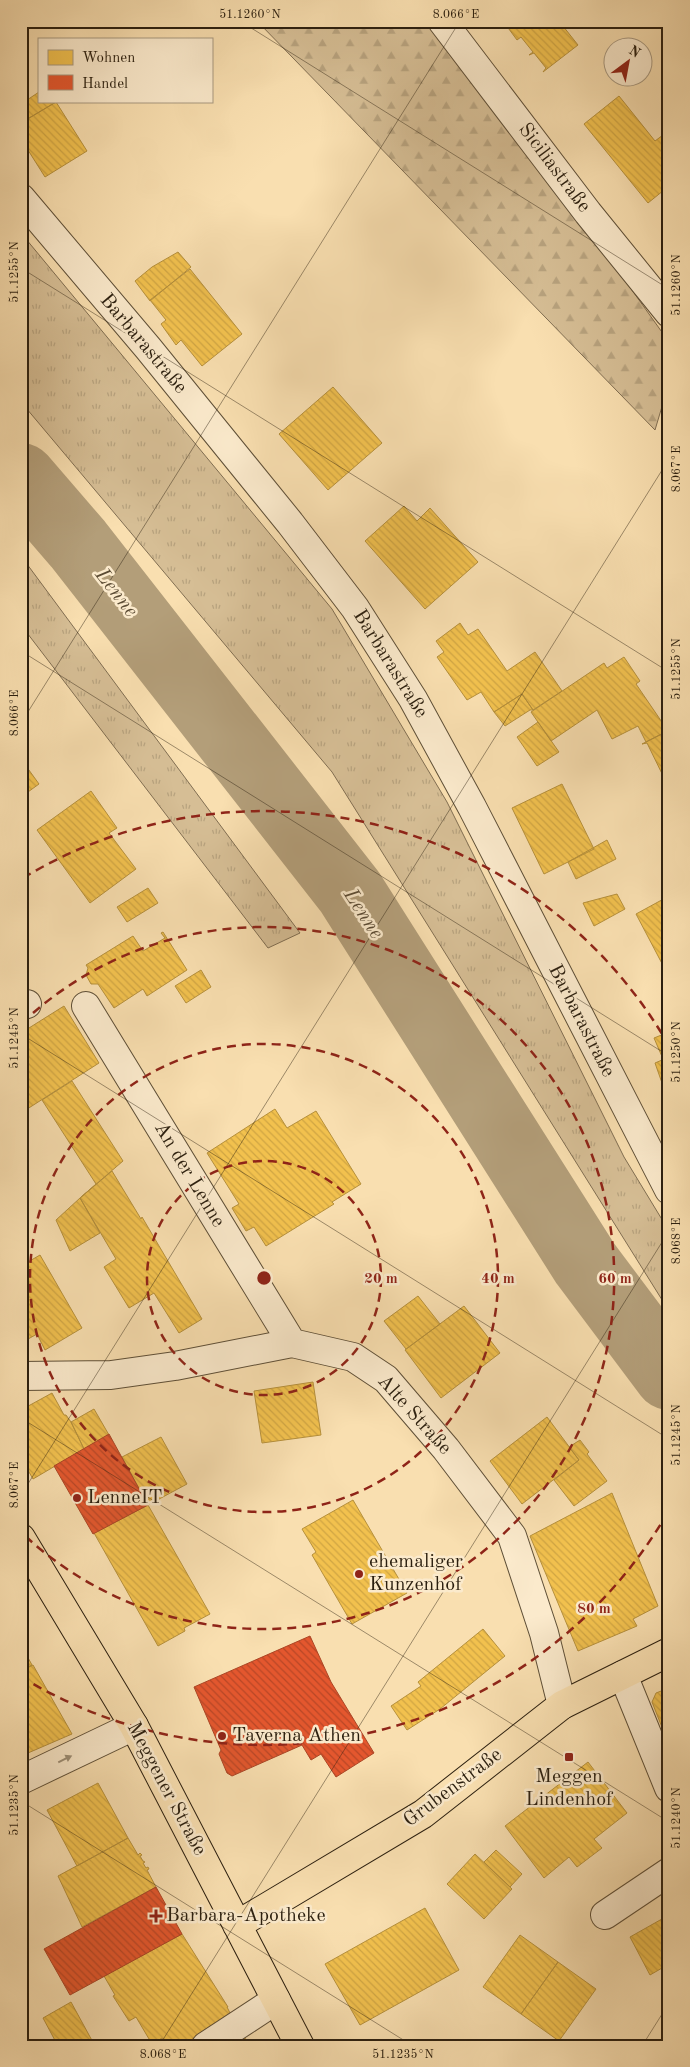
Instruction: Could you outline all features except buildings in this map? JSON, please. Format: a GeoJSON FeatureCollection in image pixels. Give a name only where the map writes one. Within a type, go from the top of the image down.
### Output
{"type":"FeatureCollection","features":[{"type":"Feature","properties":{"kind":"main road","name":"Meggener Straße"},"geometry":{"type":"LineString","coordinates":[[21,1538],[134,1726],[300,2046]]}},
{"type":"Feature","properties":{"kind":"main road","name":"Grubenstraße"},"geometry":{"type":"LineString","coordinates":[[237,1925],[423,1814],[562,1705],[669,1652]]}},
{"type":"Feature","properties":{"kind":"street","name":"Siciliastraße"},"geometry":{"type":"LineString","coordinates":[[442,21],[588,213],[669,313]]}},
{"type":"Feature","properties":{"kind":"street","name":"Barbarastraße"},"geometry":{"type":"LineString","coordinates":[[21,198],[154,355],[290,523],[355,608],[413,699],[472,807],[669,1190]]}},
{"type":"Feature","properties":{"kind":"street","name":"An der Lenne"},"geometry":{"type":"LineString","coordinates":[[86,1006],[292,1343]]}},
{"type":"Feature","properties":{"kind":"street","name":"Alte Straße"},"geometry":{"type":"LineString","coordinates":[[21,1376],[111,1375],[174,1366],[292,1343],[353,1357],[386,1379],[446,1449],[512,1536],[544,1633],[562,1705]]}},
{"type":"Feature","properties":{"kind":"street"},"geometry":{"type":"LineString","coordinates":[[623,1675],[669,1788]]}},
{"type":"Feature","properties":{"kind":"street"},"geometry":{"type":"LineString","coordinates":[[21,1780],[134,1726]]}},
{"type":"Feature","properties":{"kind":"street"},"geometry":{"type":"LineString","coordinates":[[605,1916],[669,1872]]}},
{"type":"Feature","properties":{"kind":"street"},"geometry":{"type":"LineString","coordinates":[[206,2046],[276,2000]]}},
{"type":"Feature","properties":{"kind":"green space"},"geometry":{"type":"Polygon","coordinates":[[[257,21],[440,21],[669,342],[669,383],[655,430],[257,21]]]}},
{"type":"Feature","properties":{"kind":"green space"},"geometry":{"type":"Polygon","coordinates":[[[21,233],[332,609],[447,802],[624,1157],[669,1231],[669,1311],[332,772],[21,402],[21,233]]]}},
{"type":"Feature","properties":{"kind":"green space"},"geometry":{"type":"Polygon","coordinates":[[[21,556],[300,933],[268,948],[21,625],[21,556]]]}},
{"type":"Feature","properties":{"kind":"waterway","name":"Lenne"},"geometry":{"type":"LineString","coordinates":[[21,478],[78,544],[350,892],[585,1263],[669,1375]]}},
{"type":"Feature","properties":{"kind":"place","name":"LenneIT"},"geometry":{"type":"Point","coordinates":[77,1498]}},
{"type":"Feature","properties":{"kind":"place","name":"ehemaliger Kunzenhof"},"geometry":{"type":"Point","coordinates":[359,1574]}},
{"type":"Feature","properties":{"kind":"place","name":"Taverna Athen"},"geometry":{"type":"Point","coordinates":[222,1736]}},
{"type":"Feature","properties":{"kind":"place","name":"Meggen Lindenhof"},"geometry":{"type":"Point","coordinates":[569,1757]}},
{"type":"Feature","properties":{"kind":"place","name":"Barbara-Apotheke"},"geometry":{"type":"Point","coordinates":[156,1916]}}]}
